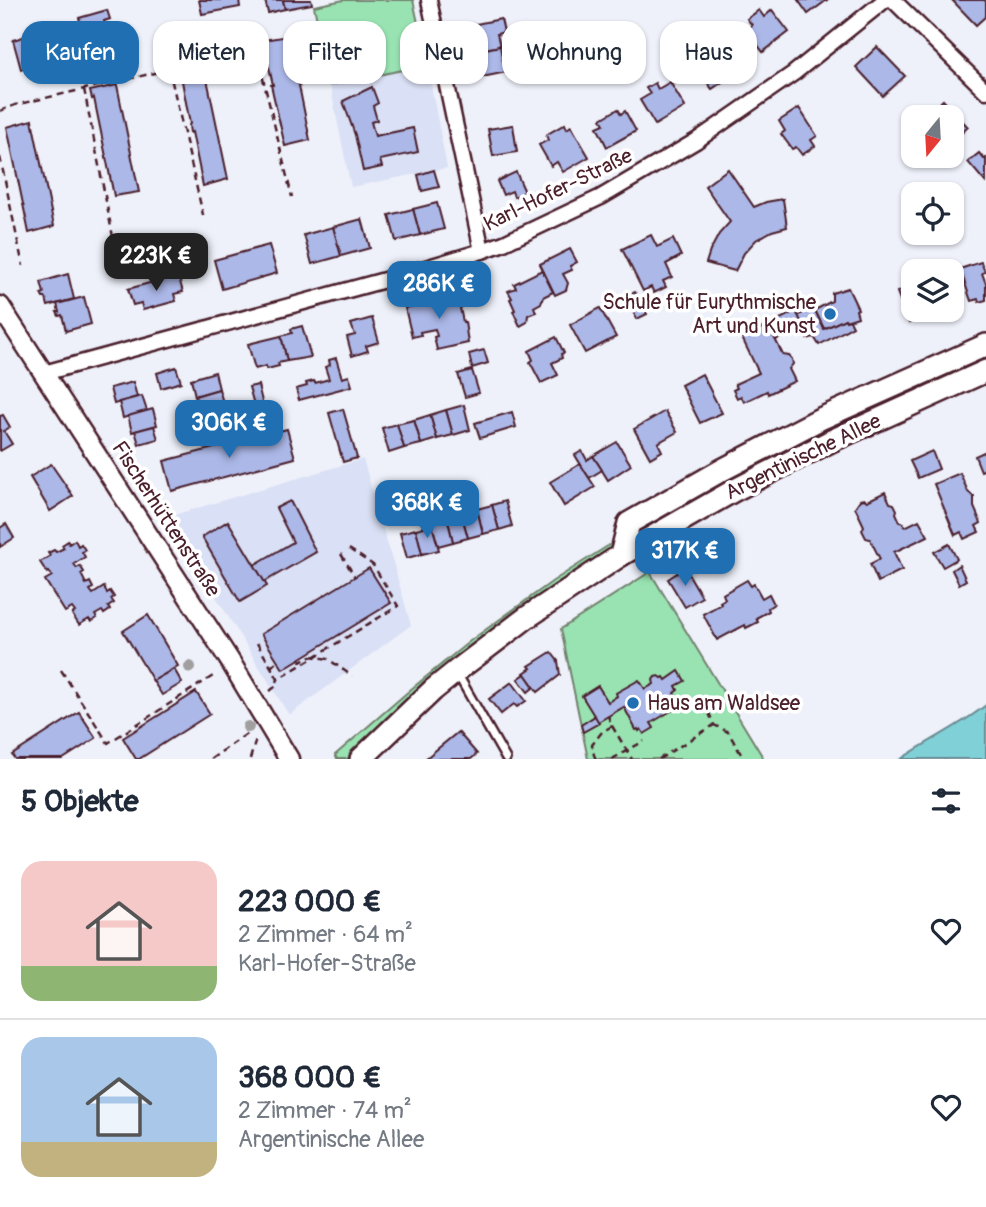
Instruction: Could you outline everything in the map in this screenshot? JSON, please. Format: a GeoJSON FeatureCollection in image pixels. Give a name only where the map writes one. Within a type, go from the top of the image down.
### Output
{"type":"FeatureCollection","features":[{"type":"Feature","properties":{"kind":"main road","name":"Argentinische Allee"},"geometry":{"type":"LineString","coordinates":[[621,555],[629,523],[820,419],[986,345]]}},
{"type":"Feature","properties":{"kind":"main road","name":"Argentinische Allee"},"geometry":{"type":"LineString","coordinates":[[361,759],[433,690],[526,618],[621,555],[733,491],[807,453],[986,371]]}},
{"type":"Feature","properties":{"kind":"street"},"geometry":{"type":"LineString","coordinates":[[429,0],[482,251]]}},
{"type":"Feature","properties":{"kind":"street","name":"Karl-Hofer-Straße"},"geometry":{"type":"LineString","coordinates":[[44,373],[392,278],[504,243],[601,197],[695,141],[794,73],[885,0]]}},
{"type":"Feature","properties":{"kind":"street"},"geometry":{"type":"LineString","coordinates":[[893,0],[986,91]]}},
{"type":"Feature","properties":{"kind":"street","name":"Fischerhüttenstraße"},"geometry":{"type":"LineString","coordinates":[[0,306],[228,658],[289,759]]}},
{"type":"Feature","properties":{"kind":"lane"},"geometry":{"type":"LineString","coordinates":[[456,672],[506,759]]}},
{"type":"Feature","properties":{"kind":"path"},"geometry":{"type":"LineString","coordinates":[[0,111],[15,104],[153,73]]}},
{"type":"Feature","properties":{"kind":"path"},"geometry":{"type":"LineString","coordinates":[[172,84],[204,219]]}},
{"type":"Feature","properties":{"kind":"path"},"geometry":{"type":"LineString","coordinates":[[264,84],[292,197]]}},
{"type":"Feature","properties":{"kind":"path"},"geometry":{"type":"LineString","coordinates":[[84,89],[114,242]]}},
{"type":"Feature","properties":{"kind":"path"},"geometry":{"type":"LineString","coordinates":[[0,157],[23,266]]}},
{"type":"Feature","properties":{"kind":"path"},"geometry":{"type":"LineString","coordinates":[[270,691],[276,686],[278,678],[398,606],[373,565],[349,549]]}},
{"type":"Feature","properties":{"kind":"path"},"geometry":{"type":"LineString","coordinates":[[341,554],[355,577]]}},
{"type":"Feature","properties":{"kind":"path"},"geometry":{"type":"LineString","coordinates":[[373,614],[376,619]]}},
{"type":"Feature","properties":{"kind":"path"},"geometry":{"type":"LineString","coordinates":[[257,643],[278,678]]}},
{"type":"Feature","properties":{"kind":"path"},"geometry":{"type":"LineString","coordinates":[[300,659],[301,662],[311,656],[328,659],[352,676]]}},
{"type":"Feature","properties":{"kind":"path"},"geometry":{"type":"LineString","coordinates":[[271,667],[278,661]]}},
{"type":"Feature","properties":{"kind":"path"},"geometry":{"type":"LineString","coordinates":[[61,670],[108,743],[213,676]]}},
{"type":"Feature","properties":{"kind":"path"},"geometry":{"type":"LineString","coordinates":[[704,701],[714,725],[728,732],[744,759]]}},
{"type":"Feature","properties":{"kind":"path"},"geometry":{"type":"LineString","coordinates":[[608,716],[632,759]]}},
{"type":"Feature","properties":{"kind":"path"},"geometry":{"type":"LineString","coordinates":[[659,759],[714,725]]}},
{"type":"Feature","properties":{"kind":"path"},"geometry":{"type":"LineString","coordinates":[[596,759],[592,745],[602,732],[612,726]]}},
{"type":"Feature","properties":{"kind":"path"},"geometry":{"type":"LineString","coordinates":[[211,759],[248,733]]}},
{"type":"Feature","properties":{"kind":"path"},"geometry":{"type":"LineString","coordinates":[[250,759],[256,737]]}},
{"type":"Feature","properties":{"kind":"path"},"geometry":{"type":"LineString","coordinates":[[612,759],[644,741]]}},
{"type":"Feature","properties":{"kind":"shaded area"},"geometry":{"type":"Polygon","coordinates":[[[400,71],[400,84],[431,84],[447,168],[351,187],[330,85],[386,84],[386,73],[400,71]]]}},
{"type":"Feature","properties":{"kind":"shaded area"},"geometry":{"type":"Polygon","coordinates":[[[363,459],[411,625],[289,715],[167,517],[363,459]]]}},
{"type":"Feature","properties":{"kind":"green space"},"geometry":{"type":"Polygon","coordinates":[[[344,0],[413,0],[418,21],[400,21],[400,71],[386,73],[386,21],[317,21],[314,6],[344,0]]]}},
{"type":"Feature","properties":{"kind":"green space"},"geometry":{"type":"Polygon","coordinates":[[[986,356],[986,360],[878,406],[773,458],[585,565],[528,603],[473,645],[347,759],[337,759],[335,755],[470,641],[553,581],[620,538],[838,421],[986,356]]]}},
{"type":"Feature","properties":{"kind":"green space"},"geometry":{"type":"Polygon","coordinates":[[[650,572],[764,759],[588,759],[561,629],[650,572]]]}},
{"type":"Feature","properties":{"kind":"water"},"geometry":{"type":"Polygon","coordinates":[[[986,705],[986,759],[901,759],[966,720],[986,705]]]}},
{"type":"Feature","properties":{"kind":"building"},"geometry":{"type":"Polygon","coordinates":[[[199,0],[239,0],[240,7],[202,14],[199,0]]]}},
{"type":"Feature","properties":{"kind":"building"},"geometry":{"type":"Polygon","coordinates":[[[265,0],[283,0],[285,9],[268,13],[265,0]]]}},
{"type":"Feature","properties":{"kind":"building"},"geometry":{"type":"Polygon","coordinates":[[[283,0],[311,0],[312,4],[285,9],[283,0]]]}},
{"type":"Feature","properties":{"kind":"building"},"geometry":{"type":"Polygon","coordinates":[[[798,0],[827,0],[808,14],[798,0]]]}},
{"type":"Feature","properties":{"kind":"building"},"geometry":{"type":"Polygon","coordinates":[[[952,0],[985,0],[986,16],[976,25],[952,0]]]}},
{"type":"Feature","properties":{"kind":"building"},"geometry":{"type":"Polygon","coordinates":[[[107,10],[110,19],[80,21],[79,18],[107,10]]]}},
{"type":"Feature","properties":{"kind":"building"},"geometry":{"type":"Polygon","coordinates":[[[759,10],[764,17],[772,10],[789,32],[763,52],[757,44],[757,21],[747,19],[759,10]]]}},
{"type":"Feature","properties":{"kind":"building"},"geometry":{"type":"Polygon","coordinates":[[[501,19],[502,33],[497,34],[500,46],[488,48],[488,22],[501,19]]]}},
{"type":"Feature","properties":{"kind":"building"},"geometry":{"type":"Polygon","coordinates":[[[283,37],[283,84],[299,84],[310,140],[285,146],[271,85],[269,39],[283,37]]]}},
{"type":"Feature","properties":{"kind":"building"},"geometry":{"type":"Polygon","coordinates":[[[21,38],[21,69],[13,40],[21,38]]]}},
{"type":"Feature","properties":{"kind":"building"},"geometry":{"type":"Polygon","coordinates":[[[500,46],[502,73],[488,76],[488,48],[500,46]]]}},
{"type":"Feature","properties":{"kind":"building"},"geometry":{"type":"Polygon","coordinates":[[[877,47],[905,76],[883,96],[856,67],[877,47]]]}},
{"type":"Feature","properties":{"kind":"building"},"geometry":{"type":"Polygon","coordinates":[[[655,83],[658,89],[671,84],[685,107],[655,125],[640,100],[650,94],[646,88],[655,83]]]}},
{"type":"Feature","properties":{"kind":"building"},"geometry":{"type":"Polygon","coordinates":[[[183,84],[208,84],[228,179],[203,186],[183,84]]]}},
{"type":"Feature","properties":{"kind":"building"},"geometry":{"type":"Polygon","coordinates":[[[117,85],[139,192],[114,196],[94,98],[92,99],[90,91],[117,85]]]}},
{"type":"Feature","properties":{"kind":"building"},"geometry":{"type":"Polygon","coordinates":[[[372,87],[378,103],[373,106],[377,120],[371,122],[375,136],[413,128],[418,152],[380,160],[382,167],[363,171],[355,135],[343,101],[372,87]]]}},
{"type":"Feature","properties":{"kind":"building"},"geometry":{"type":"Polygon","coordinates":[[[799,108],[817,136],[811,140],[815,146],[802,155],[796,147],[792,149],[781,134],[785,131],[779,121],[799,108]]]}},
{"type":"Feature","properties":{"kind":"building"},"geometry":{"type":"Polygon","coordinates":[[[618,109],[621,114],[625,111],[636,131],[607,147],[597,127],[604,124],[601,119],[618,109]]]}},
{"type":"Feature","properties":{"kind":"building"},"geometry":{"type":"Polygon","coordinates":[[[32,120],[54,226],[29,233],[7,127],[32,120]]]}},
{"type":"Feature","properties":{"kind":"building"},"geometry":{"type":"Polygon","coordinates":[[[565,124],[567,129],[571,126],[589,157],[563,172],[557,162],[551,166],[539,145],[548,140],[546,135],[565,124]]]}},
{"type":"Feature","properties":{"kind":"building"},"geometry":{"type":"Polygon","coordinates":[[[513,125],[517,152],[493,156],[488,129],[513,125]]]}},
{"type":"Feature","properties":{"kind":"building"},"geometry":{"type":"Polygon","coordinates":[[[979,153],[986,158],[986,183],[968,162],[979,153]]]}},
{"type":"Feature","properties":{"kind":"building"},"geometry":{"type":"Polygon","coordinates":[[[728,169],[754,207],[783,199],[787,227],[772,231],[756,240],[744,253],[735,271],[706,263],[719,234],[730,222],[705,186],[728,169]]]}},
{"type":"Feature","properties":{"kind":"building"},"geometry":{"type":"Polygon","coordinates":[[[434,170],[439,187],[422,191],[418,175],[434,170]]]}},
{"type":"Feature","properties":{"kind":"building"},"geometry":{"type":"Polygon","coordinates":[[[516,172],[525,192],[514,197],[512,191],[503,195],[497,181],[516,172]]]}},
{"type":"Feature","properties":{"kind":"building"},"geometry":{"type":"Polygon","coordinates":[[[437,203],[444,229],[420,235],[413,209],[437,203]]]}},
{"type":"Feature","properties":{"kind":"building"},"geometry":{"type":"Polygon","coordinates":[[[413,209],[420,235],[396,241],[389,215],[413,209]]]}},
{"type":"Feature","properties":{"kind":"building"},"geometry":{"type":"Polygon","coordinates":[[[362,219],[370,248],[341,256],[333,227],[362,219]]]}},
{"type":"Feature","properties":{"kind":"building"},"geometry":{"type":"Polygon","coordinates":[[[333,227],[341,256],[312,264],[304,235],[333,227]]]}},
{"type":"Feature","properties":{"kind":"building"},"geometry":{"type":"Polygon","coordinates":[[[651,235],[657,247],[673,239],[681,256],[666,264],[672,277],[663,281],[666,287],[654,293],[651,287],[643,291],[622,249],[651,235]]]}},
{"type":"Feature","properties":{"kind":"building"},"geometry":{"type":"Polygon","coordinates":[[[269,245],[277,273],[222,289],[214,260],[269,245]]]}},
{"type":"Feature","properties":{"kind":"building"},"geometry":{"type":"Polygon","coordinates":[[[570,249],[577,262],[570,266],[572,270],[563,274],[568,283],[566,290],[555,295],[540,264],[570,249]]]}},
{"type":"Feature","properties":{"kind":"building"},"geometry":{"type":"Polygon","coordinates":[[[981,262],[985,272],[982,273],[986,284],[986,300],[971,301],[964,281],[964,268],[981,262]]]}},
{"type":"Feature","properties":{"kind":"building"},"geometry":{"type":"Polygon","coordinates":[[[542,270],[553,292],[543,297],[541,303],[534,307],[536,312],[528,315],[527,322],[520,326],[508,291],[516,288],[514,284],[542,270]]]}},
{"type":"Feature","properties":{"kind":"building"},"geometry":{"type":"Polygon","coordinates":[[[68,274],[74,299],[48,306],[46,298],[41,294],[44,293],[41,282],[68,274]]]}},
{"type":"Feature","properties":{"kind":"building"},"geometry":{"type":"Polygon","coordinates":[[[178,275],[183,292],[174,294],[176,301],[143,310],[141,303],[133,305],[128,289],[178,275]]]}},
{"type":"Feature","properties":{"kind":"building"},"geometry":{"type":"Polygon","coordinates":[[[848,288],[858,309],[858,317],[846,321],[845,319],[824,329],[815,310],[832,301],[832,293],[848,288]]]}},
{"type":"Feature","properties":{"kind":"building"},"geometry":{"type":"Polygon","coordinates":[[[635,292],[647,314],[637,319],[625,297],[635,292]]]}},
{"type":"Feature","properties":{"kind":"building"},"geometry":{"type":"Polygon","coordinates":[[[459,293],[468,343],[437,350],[435,329],[412,337],[405,308],[459,293]]]}},
{"type":"Feature","properties":{"kind":"building"},"geometry":{"type":"Polygon","coordinates":[[[84,297],[91,324],[66,331],[62,315],[59,316],[57,312],[57,304],[84,297]]]}},
{"type":"Feature","properties":{"kind":"building"},"geometry":{"type":"Polygon","coordinates":[[[600,308],[616,337],[585,353],[570,325],[600,308]]]}},
{"type":"Feature","properties":{"kind":"building"},"geometry":{"type":"Polygon","coordinates":[[[814,309],[824,329],[845,319],[850,320],[853,326],[819,345],[814,337],[807,339],[798,315],[814,309]]]}},
{"type":"Feature","properties":{"kind":"building"},"geometry":{"type":"Polygon","coordinates":[[[796,311],[803,326],[776,340],[768,325],[796,311]]]}},
{"type":"Feature","properties":{"kind":"building"},"geometry":{"type":"Polygon","coordinates":[[[372,318],[379,342],[366,346],[368,351],[352,356],[347,337],[355,335],[351,324],[372,318]]]}},
{"type":"Feature","properties":{"kind":"building"},"geometry":{"type":"Polygon","coordinates":[[[768,325],[783,355],[792,359],[793,364],[789,369],[795,381],[744,402],[741,396],[737,398],[733,390],[737,388],[735,384],[759,373],[742,338],[768,325]]]}},
{"type":"Feature","properties":{"kind":"building"},"geometry":{"type":"Polygon","coordinates":[[[302,326],[311,357],[287,361],[281,336],[302,326]]]}},
{"type":"Feature","properties":{"kind":"building"},"geometry":{"type":"Polygon","coordinates":[[[281,336],[287,361],[267,369],[266,366],[255,369],[248,344],[281,336]]]}},
{"type":"Feature","properties":{"kind":"building"},"geometry":{"type":"Polygon","coordinates":[[[556,337],[564,353],[561,354],[562,358],[552,363],[558,375],[541,383],[530,362],[533,360],[529,351],[556,337]]]}},
{"type":"Feature","properties":{"kind":"building"},"geometry":{"type":"Polygon","coordinates":[[[484,350],[488,363],[472,368],[469,354],[484,350]]]}},
{"type":"Feature","properties":{"kind":"building"},"geometry":{"type":"Polygon","coordinates":[[[336,358],[342,378],[349,376],[352,386],[299,400],[296,389],[307,386],[306,383],[329,379],[325,367],[330,365],[329,360],[336,358]]]}},
{"type":"Feature","properties":{"kind":"building"},"geometry":{"type":"Polygon","coordinates":[[[176,367],[181,382],[161,388],[157,373],[176,367]]]}},
{"type":"Feature","properties":{"kind":"building"},"geometry":{"type":"Polygon","coordinates":[[[472,370],[479,393],[465,397],[458,374],[472,370]]]}},
{"type":"Feature","properties":{"kind":"building"},"geometry":{"type":"Polygon","coordinates":[[[215,372],[219,389],[195,396],[191,379],[215,372]]]}},
{"type":"Feature","properties":{"kind":"building"},"geometry":{"type":"Polygon","coordinates":[[[702,374],[722,413],[700,423],[681,385],[702,374]]]}},
{"type":"Feature","properties":{"kind":"building"},"geometry":{"type":"Polygon","coordinates":[[[133,382],[137,397],[114,404],[110,388],[133,382]]]}},
{"type":"Feature","properties":{"kind":"building"},"geometry":{"type":"Polygon","coordinates":[[[258,385],[264,410],[256,412],[249,387],[258,385]]]}},
{"type":"Feature","properties":{"kind":"building"},"geometry":{"type":"Polygon","coordinates":[[[219,389],[224,406],[200,412],[195,396],[219,389]]]}},
{"type":"Feature","properties":{"kind":"building"},"geometry":{"type":"Polygon","coordinates":[[[142,396],[147,411],[123,418],[119,402],[142,396]]]}},
{"type":"Feature","properties":{"kind":"building"},"geometry":{"type":"Polygon","coordinates":[[[464,405],[470,430],[453,435],[446,410],[464,405]]]}},
{"type":"Feature","properties":{"kind":"building"},"geometry":{"type":"Polygon","coordinates":[[[153,409],[157,425],[132,432],[128,416],[153,409]]]}},
{"type":"Feature","properties":{"kind":"building"},"geometry":{"type":"Polygon","coordinates":[[[343,409],[357,458],[343,462],[329,413],[343,409]]]}},
{"type":"Feature","properties":{"kind":"building"},"geometry":{"type":"Polygon","coordinates":[[[446,410],[453,435],[437,439],[430,415],[446,410]]]}},
{"type":"Feature","properties":{"kind":"building"},"geometry":{"type":"Polygon","coordinates":[[[665,411],[677,432],[658,443],[662,451],[650,458],[634,429],[665,411]]]}},
{"type":"Feature","properties":{"kind":"building"},"geometry":{"type":"Polygon","coordinates":[[[512,412],[516,427],[480,438],[475,423],[512,412]]]}},
{"type":"Feature","properties":{"kind":"building"},"geometry":{"type":"Polygon","coordinates":[[[3,415],[10,427],[4,431],[12,444],[0,451],[0,416],[3,415]]]}},
{"type":"Feature","properties":{"kind":"building"},"geometry":{"type":"Polygon","coordinates":[[[430,415],[437,439],[421,444],[414,420],[430,415]]]}},
{"type":"Feature","properties":{"kind":"building"},"geometry":{"type":"Polygon","coordinates":[[[414,420],[421,444],[404,448],[397,424],[414,420]]]}},
{"type":"Feature","properties":{"kind":"building"},"geometry":{"type":"Polygon","coordinates":[[[397,424],[404,448],[389,453],[382,428],[397,424]]]}},
{"type":"Feature","properties":{"kind":"building"},"geometry":{"type":"Polygon","coordinates":[[[154,426],[158,439],[139,444],[135,431],[154,426]]]}},
{"type":"Feature","properties":{"kind":"building"},"geometry":{"type":"Polygon","coordinates":[[[287,429],[295,458],[172,491],[164,461],[287,429]]]}},
{"type":"Feature","properties":{"kind":"building"},"geometry":{"type":"Polygon","coordinates":[[[617,442],[631,465],[608,480],[593,456],[617,442]]]}},
{"type":"Feature","properties":{"kind":"building"},"geometry":{"type":"Polygon","coordinates":[[[582,451],[587,460],[593,456],[602,470],[589,478],[575,455],[582,451]]]}},
{"type":"Feature","properties":{"kind":"building"},"geometry":{"type":"Polygon","coordinates":[[[932,451],[939,469],[918,478],[910,461],[932,451]]]}},
{"type":"Feature","properties":{"kind":"building"},"geometry":{"type":"Polygon","coordinates":[[[986,451],[986,469],[981,471],[975,456],[986,451]]]}},
{"type":"Feature","properties":{"kind":"building"},"geometry":{"type":"Polygon","coordinates":[[[51,464],[73,496],[50,511],[30,477],[51,464]]]}},
{"type":"Feature","properties":{"kind":"building"},"geometry":{"type":"Polygon","coordinates":[[[580,464],[595,487],[564,506],[550,482],[580,464]]]}},
{"type":"Feature","properties":{"kind":"building"},"geometry":{"type":"Polygon","coordinates":[[[960,473],[968,492],[974,497],[974,507],[981,523],[976,526],[979,532],[964,539],[961,532],[955,535],[934,484],[960,473]]]}},
{"type":"Feature","properties":{"kind":"building"},"geometry":{"type":"Polygon","coordinates":[[[885,492],[897,510],[900,522],[905,527],[919,520],[928,536],[894,552],[902,570],[878,582],[870,564],[880,559],[862,530],[864,526],[855,507],[860,500],[867,501],[885,492]]]}},
{"type":"Feature","properties":{"kind":"building"},"geometry":{"type":"Polygon","coordinates":[[[290,501],[316,552],[264,582],[254,565],[293,542],[276,508],[290,501]]]}},
{"type":"Feature","properties":{"kind":"building"},"geometry":{"type":"Polygon","coordinates":[[[505,501],[512,526],[499,530],[492,505],[505,501]]]}},
{"type":"Feature","properties":{"kind":"building"},"geometry":{"type":"Polygon","coordinates":[[[492,505],[499,530],[483,534],[477,509],[492,505]]]}},
{"type":"Feature","properties":{"kind":"building"},"geometry":{"type":"Polygon","coordinates":[[[477,509],[483,534],[468,538],[461,513],[477,509]]]}},
{"type":"Feature","properties":{"kind":"building"},"geometry":{"type":"Polygon","coordinates":[[[461,513],[468,538],[453,542],[447,517],[461,513]]]}},
{"type":"Feature","properties":{"kind":"building"},"geometry":{"type":"Polygon","coordinates":[[[447,517],[453,542],[438,546],[431,521],[447,517]]]}},
{"type":"Feature","properties":{"kind":"building"},"geometry":{"type":"Polygon","coordinates":[[[228,521],[267,586],[240,602],[202,537],[228,521]]]}},
{"type":"Feature","properties":{"kind":"building"},"geometry":{"type":"Polygon","coordinates":[[[6,524],[14,538],[0,547],[0,528],[6,524]]]}},
{"type":"Feature","properties":{"kind":"building"},"geometry":{"type":"Polygon","coordinates":[[[432,525],[439,550],[422,554],[416,529],[432,525]]]}},
{"type":"Feature","properties":{"kind":"building"},"geometry":{"type":"Polygon","coordinates":[[[416,529],[422,554],[407,558],[400,533],[416,529]]]}},
{"type":"Feature","properties":{"kind":"building"},"geometry":{"type":"Polygon","coordinates":[[[75,540],[78,546],[81,544],[85,550],[82,552],[85,557],[74,564],[77,568],[80,566],[84,572],[81,574],[86,584],[90,582],[93,588],[90,590],[93,594],[104,587],[107,593],[110,591],[114,597],[111,599],[114,603],[108,607],[110,610],[104,614],[102,611],[95,615],[97,618],[91,622],[89,619],[79,625],[72,614],[75,612],[72,608],[65,612],[45,580],[52,576],[40,562],[50,556],[48,553],[54,550],[56,552],[64,548],[62,545],[68,541],[69,544],[75,540]]]}},
{"type":"Feature","properties":{"kind":"building"},"geometry":{"type":"Polygon","coordinates":[[[949,544],[957,559],[943,567],[934,552],[949,544]]]}},
{"type":"Feature","properties":{"kind":"building"},"geometry":{"type":"Polygon","coordinates":[[[959,565],[966,580],[959,584],[952,570],[959,565]]]}},
{"type":"Feature","properties":{"kind":"building"},"geometry":{"type":"Polygon","coordinates":[[[369,568],[391,603],[283,669],[261,634],[369,568]]]}},
{"type":"Feature","properties":{"kind":"building"},"geometry":{"type":"Polygon","coordinates":[[[685,568],[702,597],[685,607],[668,579],[685,568]]]}},
{"type":"Feature","properties":{"kind":"building"},"geometry":{"type":"Polygon","coordinates":[[[747,580],[751,586],[754,584],[762,598],[769,594],[774,604],[768,608],[769,611],[756,618],[758,622],[746,628],[745,625],[717,640],[703,614],[721,604],[725,599],[723,594],[747,580]]]}},
{"type":"Feature","properties":{"kind":"building"},"geometry":{"type":"Polygon","coordinates":[[[148,615],[178,666],[153,681],[123,631],[148,615]]]}},
{"type":"Feature","properties":{"kind":"building"},"geometry":{"type":"Polygon","coordinates":[[[551,652],[558,661],[560,675],[538,692],[524,673],[531,668],[529,666],[551,652]]]}},
{"type":"Feature","properties":{"kind":"building"},"geometry":{"type":"Polygon","coordinates":[[[174,669],[182,683],[162,695],[153,681],[174,669]]]}},
{"type":"Feature","properties":{"kind":"building","name":"Haus am Waldsee"},"geometry":{"type":"Polygon","coordinates":[[[679,671],[685,681],[676,686],[678,690],[674,693],[681,705],[651,723],[654,728],[644,734],[641,729],[636,730],[624,707],[598,722],[582,696],[598,686],[608,702],[617,696],[616,693],[639,680],[645,689],[654,684],[655,677],[664,677],[666,680],[679,671]]]}},
{"type":"Feature","properties":{"kind":"building"},"geometry":{"type":"Polygon","coordinates":[[[525,674],[534,687],[528,692],[518,679],[525,674]]]}},
{"type":"Feature","properties":{"kind":"building"},"geometry":{"type":"Polygon","coordinates":[[[512,682],[526,701],[517,707],[514,704],[501,714],[489,699],[512,682]]]}},
{"type":"Feature","properties":{"kind":"building"},"geometry":{"type":"Polygon","coordinates":[[[196,692],[210,714],[136,759],[123,738],[196,692]]]}},
{"type":"Feature","properties":{"kind":"building"},"geometry":{"type":"Polygon","coordinates":[[[79,712],[96,738],[63,759],[15,759],[12,755],[79,712]]]}},
{"type":"Feature","properties":{"kind":"building"},"geometry":{"type":"Polygon","coordinates":[[[595,716],[599,723],[583,732],[581,725],[595,716]]]}},
{"type":"Feature","properties":{"kind":"building"},"geometry":{"type":"Polygon","coordinates":[[[458,732],[477,754],[471,759],[425,759],[458,732]]]}},
{"type":"Feature","properties":{"kind":"place","name":"Schule für Eurythmische Art und Kunst"},"geometry":{"type":"Point","coordinates":[830,314]}},
{"type":"Feature","properties":{"kind":"place","name":"Haus am Waldsee"},"geometry":{"type":"Point","coordinates":[633,703]}}]}
